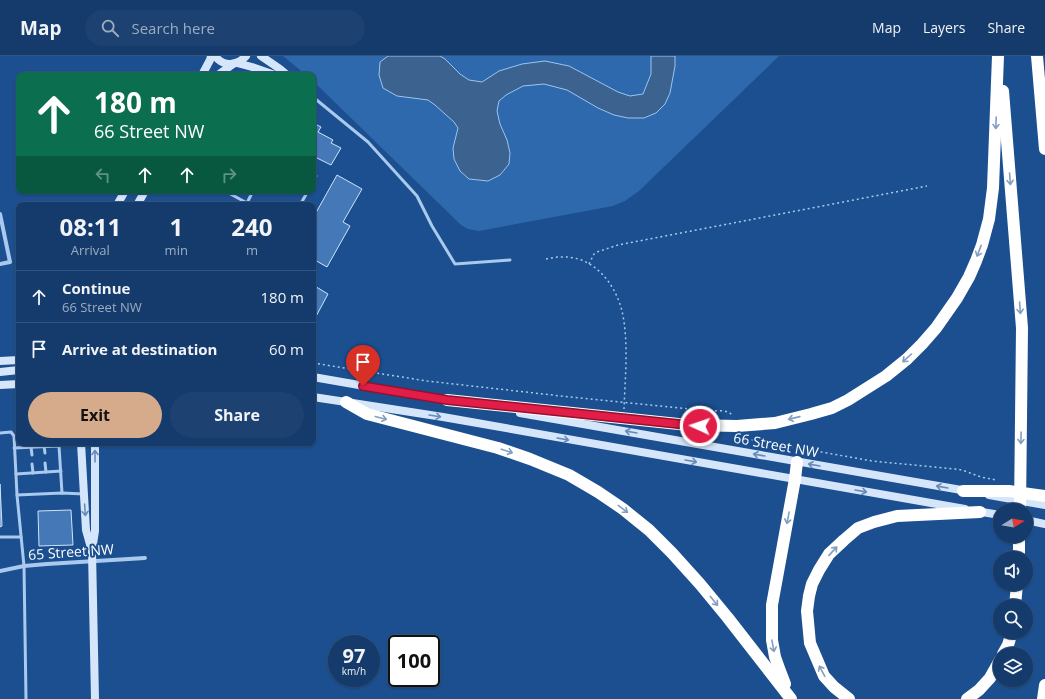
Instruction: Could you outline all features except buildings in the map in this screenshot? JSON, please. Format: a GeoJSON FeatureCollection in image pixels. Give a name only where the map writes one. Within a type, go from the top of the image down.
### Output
{"type":"FeatureCollection","features":[{"type":"Feature","properties":{"kind":"highway"},"geometry":{"type":"LineString","coordinates":[[447,400],[688,425],[737,426],[775,423],[832,408],[848,400],[886,376],[907,359],[922,344],[940,323],[969,277],[982,245],[989,219],[993,188],[999,56]]}},
{"type":"Feature","properties":{"kind":"highway"},"geometry":{"type":"LineString","coordinates":[[999,56],[1022,328],[1020,503]]}},
{"type":"Feature","properties":{"kind":"highway"},"geometry":{"type":"LineString","coordinates":[[1037,56],[1045,149]]}},
{"type":"Feature","properties":{"kind":"highway"},"geometry":{"type":"LineString","coordinates":[[346,402],[367,414],[498,448],[530,459],[569,475],[623,508],[672,552],[700,584],[793,699]]}},
{"type":"Feature","properties":{"kind":"highway"},"geometry":{"type":"LineString","coordinates":[[793,699],[775,657],[772,640],[772,605],[797,462]]}},
{"type":"Feature","properties":{"kind":"highway"},"geometry":{"type":"LineString","coordinates":[[963,491],[1008,495],[1045,496]]}},
{"type":"Feature","properties":{"kind":"highway"},"geometry":{"type":"LineString","coordinates":[[849,699],[834,687],[824,676],[810,642],[807,611],[809,596],[812,584],[829,554],[858,528],[874,522],[897,516],[980,512]]}},
{"type":"Feature","properties":{"kind":"highway"},"geometry":{"type":"LineString","coordinates":[[967,699],[979,690],[993,673]]}},
{"type":"Feature","properties":{"kind":"highway"},"geometry":{"type":"LineString","coordinates":[[1043,699],[1045,685]]}},
{"type":"Feature","properties":{"kind":"main road"},"geometry":{"type":"LineString","coordinates":[[204,72],[211,56]]}},
{"type":"Feature","properties":{"kind":"main road"},"geometry":{"type":"LineString","coordinates":[[215,56],[222,63],[235,63],[266,72]]}},
{"type":"Feature","properties":{"kind":"main road"},"geometry":{"type":"LineString","coordinates":[[222,72],[246,56]]}},
{"type":"Feature","properties":{"kind":"main road"},"geometry":{"type":"LineString","coordinates":[[261,56],[284,72]]}},
{"type":"Feature","properties":{"kind":"main road"},"geometry":{"type":"LineString","coordinates":[[0,361],[16,360]]}},
{"type":"Feature","properties":{"kind":"main road"},"geometry":{"type":"LineString","coordinates":[[0,372],[16,370]]}},
{"type":"Feature","properties":{"kind":"main road","name":"66 Street NW"},"geometry":{"type":"LineString","coordinates":[[316,378],[963,491]]}},
{"type":"Feature","properties":{"kind":"main road"},"geometry":{"type":"LineString","coordinates":[[0,385],[16,384]]}},
{"type":"Feature","properties":{"kind":"main road"},"geometry":{"type":"LineString","coordinates":[[316,397],[443,417],[993,514]]}},
{"type":"Feature","properties":{"kind":"main road"},"geometry":{"type":"LineString","coordinates":[[81,446],[86,530],[92,551]]}},
{"type":"Feature","properties":{"kind":"main road"},"geometry":{"type":"LineString","coordinates":[[95,446],[95,531],[92,551],[95,699]]}},
{"type":"Feature","properties":{"kind":"main road"},"geometry":{"type":"LineString","coordinates":[[1008,495],[1045,505]]}},
{"type":"Feature","properties":{"kind":"main road"},"geometry":{"type":"LineString","coordinates":[[1033,521],[1045,524]]}},
{"type":"Feature","properties":{"kind":"street"},"geometry":{"type":"LineString","coordinates":[[0,214],[10,262],[0,264]]}},
{"type":"Feature","properties":{"kind":"street","name":"65 Street NW"},"geometry":{"type":"LineString","coordinates":[[0,571],[24,566],[145,558]]}},
{"type":"Feature","properties":{"kind":"lane"},"geometry":{"type":"LineString","coordinates":[[316,99],[368,142],[417,196],[432,226],[455,264],[510,260]]}},
{"type":"Feature","properties":{"kind":"lane"},"geometry":{"type":"LineString","coordinates":[[230,194],[244,202]]}},
{"type":"Feature","properties":{"kind":"lane"},"geometry":{"type":"LineString","coordinates":[[0,433],[11,432],[14,436],[17,494],[24,566],[26,699]]}},
{"type":"Feature","properties":{"kind":"lane"},"geometry":{"type":"LineString","coordinates":[[44,446],[45,453]]}},
{"type":"Feature","properties":{"kind":"lane"},"geometry":{"type":"LineString","coordinates":[[14,448],[59,446],[62,493]]}},
{"type":"Feature","properties":{"kind":"lane"},"geometry":{"type":"LineString","coordinates":[[31,447],[32,455]]}},
{"type":"Feature","properties":{"kind":"lane"},"geometry":{"type":"LineString","coordinates":[[46,463],[46,472]]}},
{"type":"Feature","properties":{"kind":"lane"},"geometry":{"type":"LineString","coordinates":[[32,464],[33,473]]}},
{"type":"Feature","properties":{"kind":"lane"},"geometry":{"type":"LineString","coordinates":[[16,474],[61,471]]}},
{"type":"Feature","properties":{"kind":"lane"},"geometry":{"type":"LineString","coordinates":[[17,494],[84,494]]}},
{"type":"Feature","properties":{"kind":"lane"},"geometry":{"type":"LineString","coordinates":[[0,537],[21,537]]}},
{"type":"Feature","properties":{"kind":"path"},"geometry":{"type":"LineString","coordinates":[[589,264],[597,252],[618,245],[927,186]]}},
{"type":"Feature","properties":{"kind":"path"},"geometry":{"type":"LineString","coordinates":[[546,259],[564,257],[584,261],[602,274],[616,295],[622,310],[624,322],[623,419]]}},
{"type":"Feature","properties":{"kind":"path"},"geometry":{"type":"LineString","coordinates":[[316,363],[420,380],[709,411],[726,411],[732,414],[742,438],[872,460],[962,470],[981,477],[1001,480]]}},
{"type":"Feature","properties":{"kind":"shaded area"},"geometry":{"type":"Polygon","coordinates":[[[283,56],[779,56],[639,191],[625,201],[613,206],[479,231],[468,229],[461,225],[316,84],[316,72],[302,72],[283,56]]]}},
{"type":"Feature","properties":{"kind":"shaded area"},"geometry":{"type":"Polygon","coordinates":[[[388,56],[440,56],[469,80],[482,82],[499,71],[522,64],[545,61],[569,66],[618,92],[630,96],[643,94],[651,74],[651,56],[675,56],[675,66],[670,93],[665,104],[656,113],[644,118],[628,118],[614,115],[598,108],[567,90],[544,84],[523,86],[506,95],[499,101],[497,111],[510,153],[509,164],[500,175],[488,181],[469,179],[460,171],[454,159],[453,148],[458,128],[454,122],[435,105],[428,100],[397,96],[383,88],[379,75],[380,62],[388,56]]]}},
{"type":"Feature","properties":{"kind":"route"},"geometry":{"type":"LineString","coordinates":[[363,386],[447,400],[700,426]]}}]}
